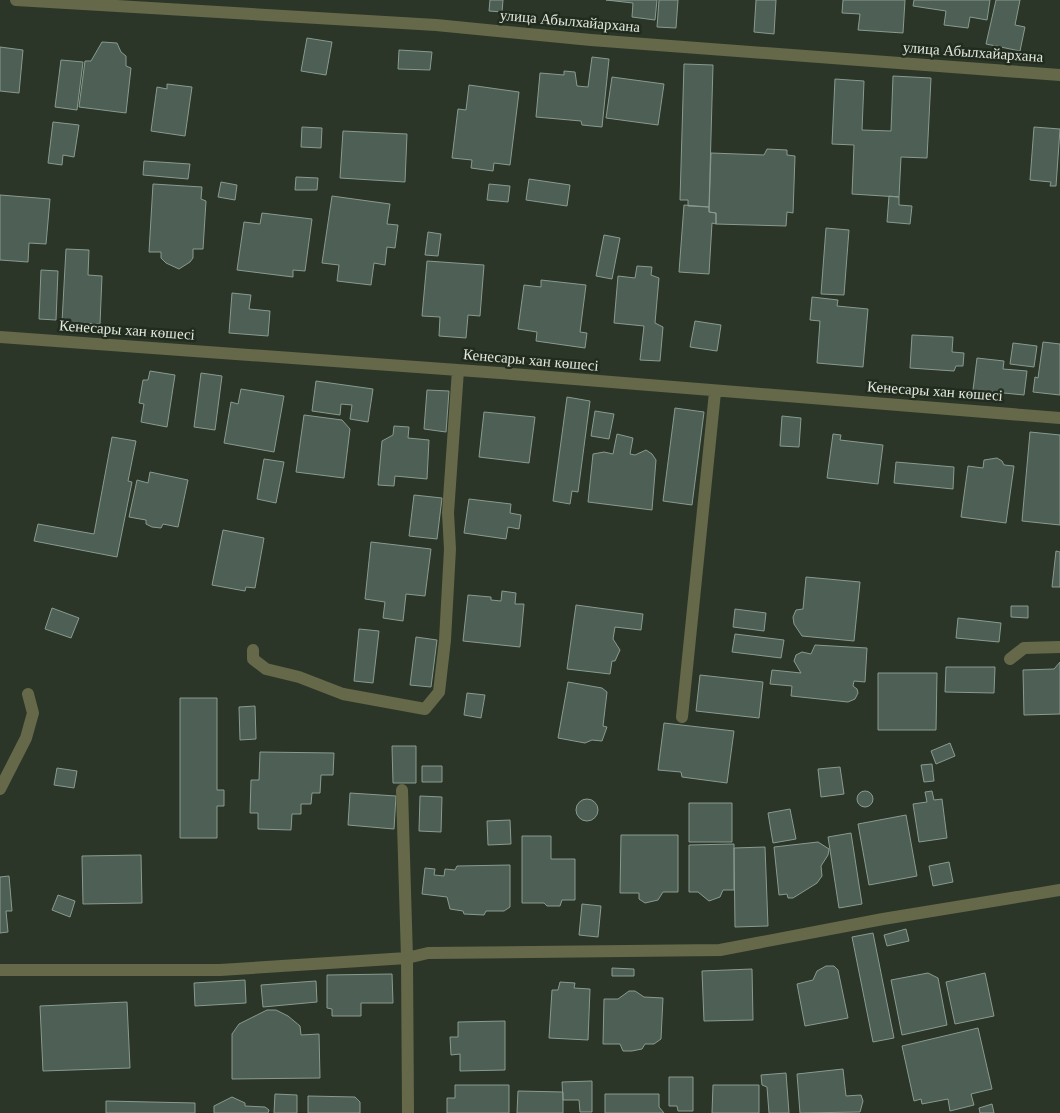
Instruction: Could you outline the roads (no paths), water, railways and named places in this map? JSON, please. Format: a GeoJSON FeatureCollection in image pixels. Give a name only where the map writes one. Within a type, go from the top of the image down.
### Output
{"type":"FeatureCollection","features":[{"type":"Feature","properties":{"kind":"street","name":"улица Абылхайархана"},"geometry":{"type":"LineString","coordinates":[[16,0],[436,25],[591,40],[1060,75]]}},
{"type":"Feature","properties":{"kind":"street","name":"Кенесары хан көшесі"},"geometry":{"type":"LineString","coordinates":[[0,337],[458,370],[715,392],[1060,418]]}},
{"type":"Feature","properties":{"kind":"street"},"geometry":{"type":"LineString","coordinates":[[253,650],[253,659],[266,668],[299,677],[343,694],[372,701],[425,709],[440,692],[450,549],[448,513],[458,370]]}},
{"type":"Feature","properties":{"kind":"street"},"geometry":{"type":"LineString","coordinates":[[682,717],[715,392]]}},
{"type":"Feature","properties":{"kind":"street"},"geometry":{"type":"LineString","coordinates":[[1010,659],[1024,648],[1060,647]]}},
{"type":"Feature","properties":{"kind":"street"},"geometry":{"type":"LineString","coordinates":[[0,789],[26,738],[33,713],[28,694]]}},
{"type":"Feature","properties":{"kind":"street"},"geometry":{"type":"LineString","coordinates":[[402,790],[407,958],[408,1113]]}},
{"type":"Feature","properties":{"kind":"street"},"geometry":{"type":"LineString","coordinates":[[0,970],[220,970],[407,958],[428,954],[720,950],[1060,890]]}}]}
